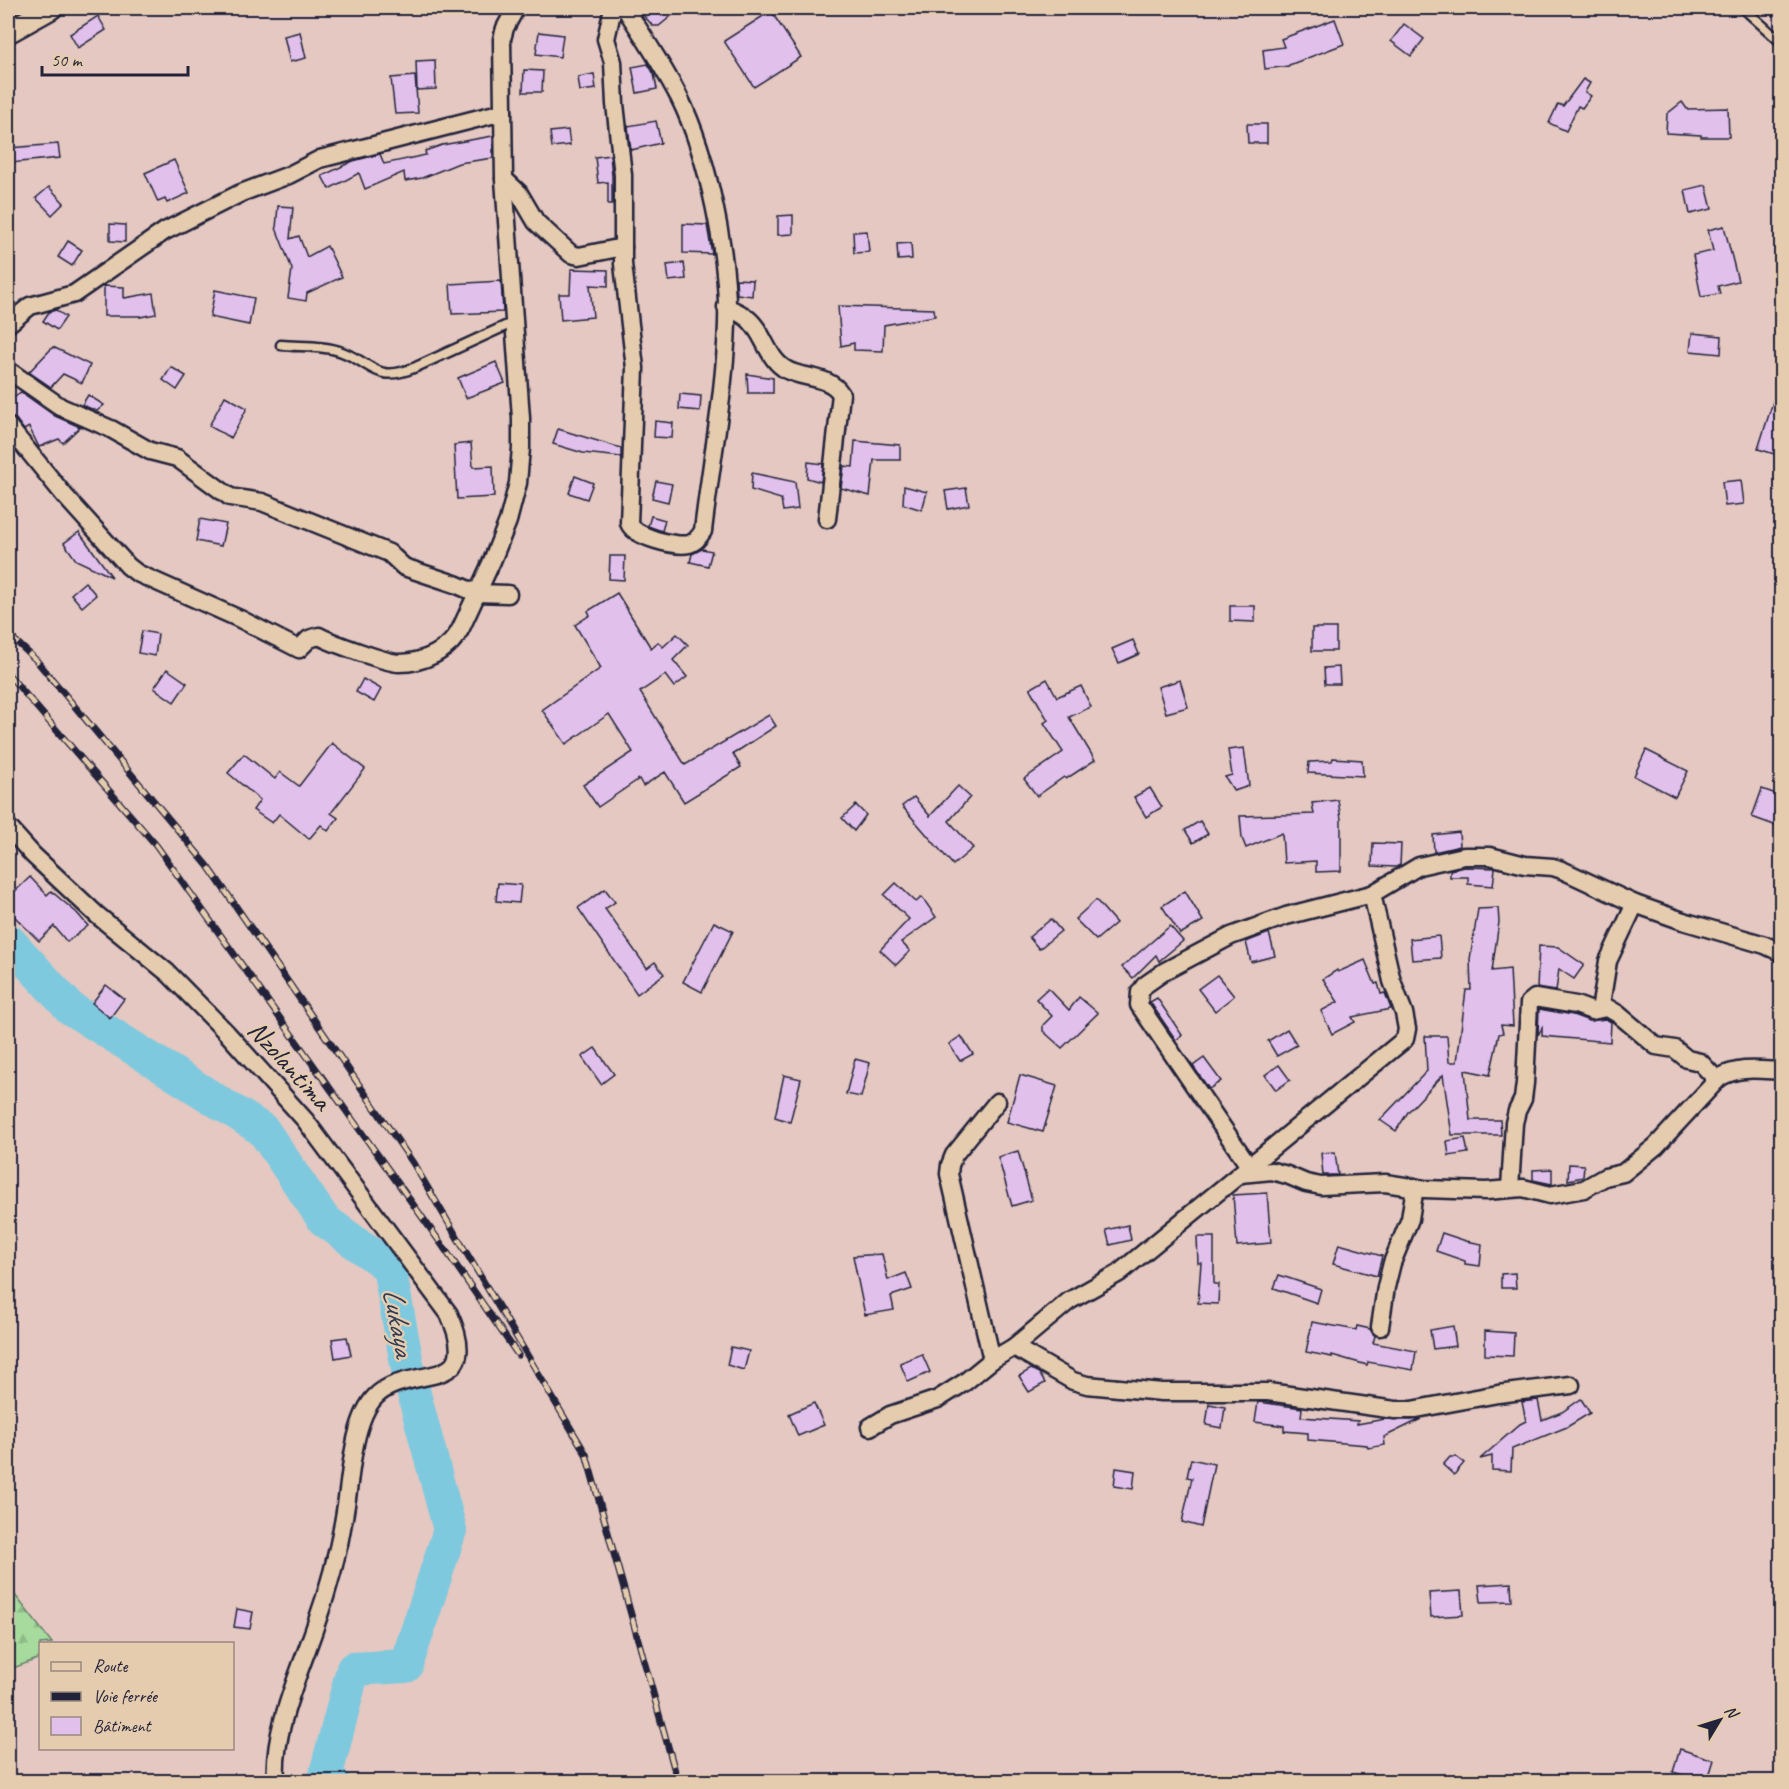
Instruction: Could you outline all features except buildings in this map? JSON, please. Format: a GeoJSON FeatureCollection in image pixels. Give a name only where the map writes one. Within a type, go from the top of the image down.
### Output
{"type":"FeatureCollection","features":[{"type":"Feature","properties":{"kind":"street"},"geometry":{"type":"LineString","coordinates":[[8,32],[51,8]]}},
{"type":"Feature","properties":{"kind":"street"},"geometry":{"type":"LineString","coordinates":[[8,426],[64,495],[133,570],[299,649],[309,639],[319,636],[396,663],[430,657],[459,633],[508,521],[518,483],[521,418],[504,179],[502,39],[516,8]]}},
{"type":"Feature","properties":{"kind":"street"},"geometry":{"type":"LineString","coordinates":[[613,8],[606,39],[613,63],[623,175],[623,247],[635,368],[629,523],[633,531],[646,537],[687,544],[697,540],[702,531],[723,373],[725,277],[716,217],[700,151],[680,99],[625,8]]}},
{"type":"Feature","properties":{"kind":"street"},"geometry":{"type":"LineString","coordinates":[[8,324],[30,306],[74,294],[165,231],[241,193],[289,175],[320,159],[503,112]]}},
{"type":"Feature","properties":{"kind":"street"},"geometry":{"type":"LineString","coordinates":[[504,179],[519,193],[536,222],[571,254],[579,256],[623,247]]}},
{"type":"Feature","properties":{"kind":"street"},"geometry":{"type":"LineString","coordinates":[[726,307],[748,319],[777,362],[786,369],[826,382],[837,388],[841,394],[827,519]]}},
{"type":"Feature","properties":{"kind":"street"},"geometry":{"type":"LineString","coordinates":[[8,370],[62,407],[111,429],[150,451],[177,458],[230,497],[262,502],[389,553],[399,565],[476,593],[508,594]]}},
{"type":"Feature","properties":{"kind":"street","name":"Nzolantima"},"geometry":{"type":"LineString","coordinates":[[8,827],[33,855],[97,915],[176,981],[226,1032],[310,1127],[449,1314],[456,1330],[460,1353],[453,1367],[436,1375],[406,1380],[381,1391],[372,1399],[364,1414],[355,1444],[340,1546],[317,1622],[292,1690],[276,1753],[276,1782]]}},
{"type":"Feature","properties":{"kind":"street"},"geometry":{"type":"LineString","coordinates":[[1244,1170],[1139,1005],[1140,992],[1145,985],[1165,971],[1231,936],[1286,916],[1372,894],[1419,866],[1464,856],[1490,856],[1525,865],[1553,867],[1635,904],[1765,945],[1782,953]]}},
{"type":"Feature","properties":{"kind":"street"},"geometry":{"type":"LineString","coordinates":[[870,1427],[890,1415],[938,1398],[966,1382],[992,1360],[1014,1347],[1069,1301],[1119,1273],[1405,1040],[1407,1029],[1404,1014],[1392,981],[1372,894]]}},
{"type":"Feature","properties":{"kind":"street"},"geometry":{"type":"LineString","coordinates":[[1635,904],[1608,961],[1601,1004],[1618,1014],[1656,1046],[1675,1049],[1687,1059],[1700,1062],[1717,1080]]}},
{"type":"Feature","properties":{"kind":"street"},"geometry":{"type":"LineString","coordinates":[[1510,1188],[1514,1123],[1525,1083],[1529,1003],[1534,998],[1576,1005],[1592,1011],[1606,1008]]}},
{"type":"Feature","properties":{"kind":"street"},"geometry":{"type":"LineString","coordinates":[[1244,1170],[1272,1171],[1321,1186],[1384,1183],[1486,1191],[1524,1188],[1550,1195],[1584,1189],[1605,1177],[1623,1173],[1656,1146],[1717,1080],[1729,1072],[1782,1071]]}},
{"type":"Feature","properties":{"kind":"street"},"geometry":{"type":"LineString","coordinates":[[992,1360],[949,1174],[954,1155],[997,1102]]}},
{"type":"Feature","properties":{"kind":"street"},"geometry":{"type":"LineString","coordinates":[[1380,1327],[1392,1263],[1410,1219],[1415,1187]]}},
{"type":"Feature","properties":{"kind":"street"},"geometry":{"type":"LineString","coordinates":[[1014,1347],[1073,1381],[1087,1385],[1162,1392],[1268,1392],[1367,1404],[1395,1410],[1412,1410],[1498,1394],[1570,1384]]}},
{"type":"Feature","properties":{"kind":"lane"},"geometry":{"type":"LineString","coordinates":[[1743,8],[1782,43]]}},
{"type":"Feature","properties":{"kind":"lane"},"geometry":{"type":"LineString","coordinates":[[281,345],[343,352],[374,370],[389,375],[402,373],[515,322]]}},
{"type":"Feature","properties":{"kind":"green space"},"geometry":{"type":"Polygon","coordinates":[[[8,1586],[51,1642],[39,1642],[39,1658],[8,1670],[8,1586]]]}},
{"type":"Feature","properties":{"kind":"waterway","name":"Lukaya"},"geometry":{"type":"LineString","coordinates":[[8,940],[70,1008],[263,1130],[324,1220],[389,1267],[409,1375],[450,1530],[406,1666],[353,1669],[326,1774],[333,1782]]}},
{"type":"Feature","properties":{"kind":"railway"},"geometry":{"type":"LineString","coordinates":[[8,634],[36,660],[208,866],[413,1163],[586,1454],[678,1782]]}},
{"type":"Feature","properties":{"kind":"railway"},"geometry":{"type":"LineString","coordinates":[[8,674],[156,845],[440,1242],[518,1355]]}}]}
